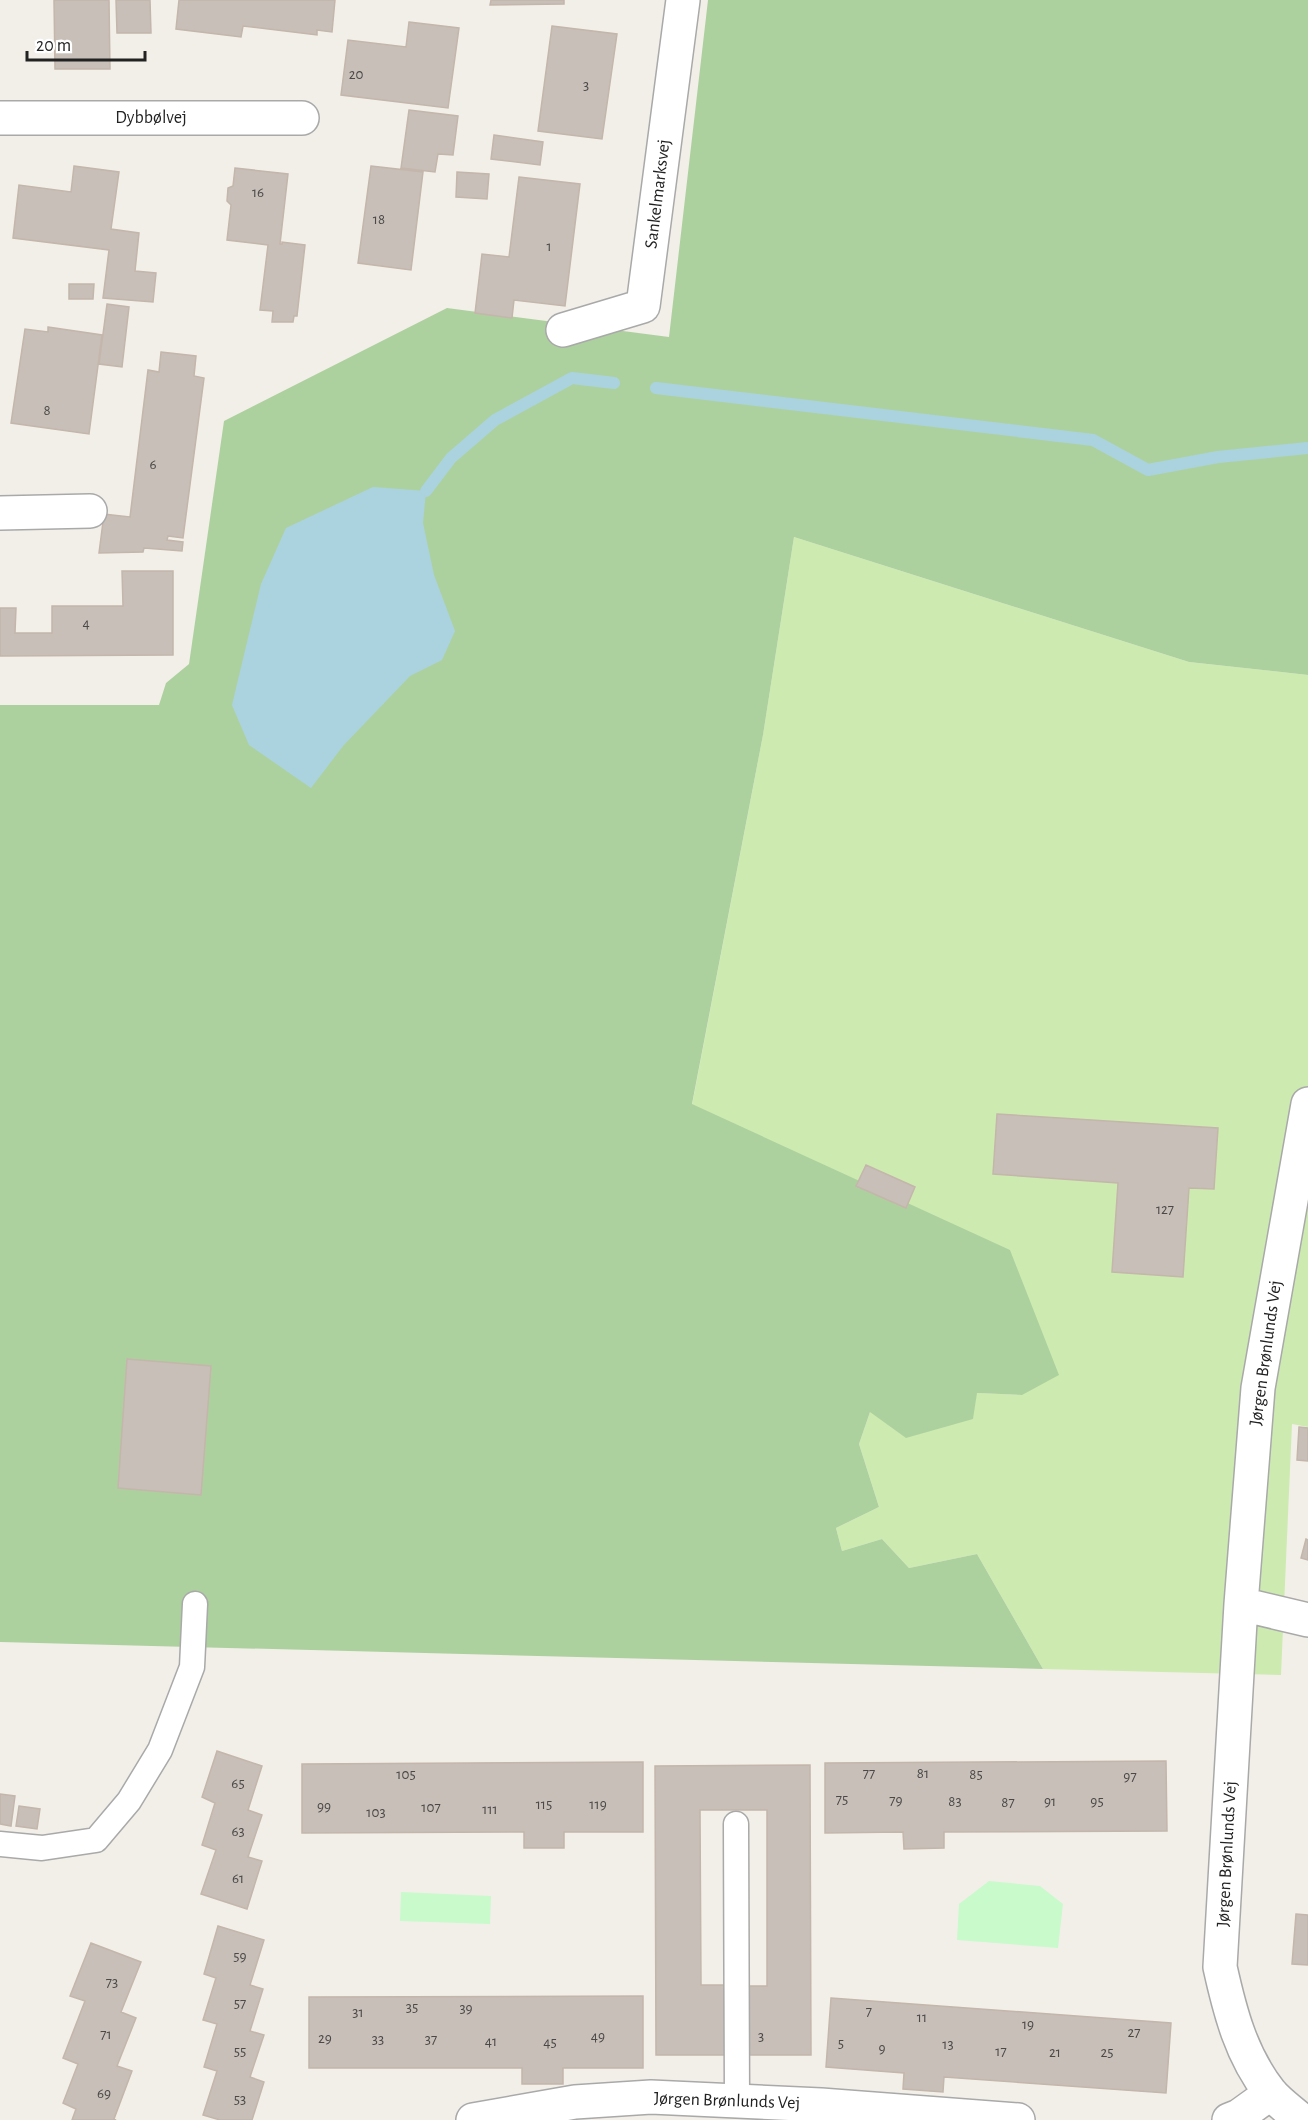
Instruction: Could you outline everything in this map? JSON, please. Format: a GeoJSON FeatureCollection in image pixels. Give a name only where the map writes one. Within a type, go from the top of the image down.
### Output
{"type":"FeatureCollection","features":[{"type":"Feature","properties":{"kind":"street","name":"Sankelmarksvej"},"geometry":{"type":"LineString","coordinates":[[563,330],[644,306],[683,0]]}},
{"type":"Feature","properties":{"kind":"street","name":"Dybbølvej"},"geometry":{"type":"LineString","coordinates":[[0,118],[302,118]]}},
{"type":"Feature","properties":{"kind":"street"},"geometry":{"type":"LineString","coordinates":[[0,513],[90,511]]}},
{"type":"Feature","properties":{"kind":"street","name":"Jørgen Brønlunds Vej"},"geometry":{"type":"LineString","coordinates":[[1301,2120],[1271,2093],[1244,2051],[1230,2012],[1220,1967],[1241,1604],[1258,1388],[1308,1104]]}},
{"type":"Feature","properties":{"kind":"street"},"geometry":{"type":"LineString","coordinates":[[1241,1604],[1308,1620]]}},
{"type":"Feature","properties":{"kind":"street"},"geometry":{"type":"LineString","coordinates":[[1229,2120],[1239,2116],[1271,2093]]}},
{"type":"Feature","properties":{"kind":"street","name":"Jørgen Brønlunds Vej"},"geometry":{"type":"LineString","coordinates":[[473,2120],[575,2102],[651,2097],[737,2100],[1018,2120]]}},
{"type":"Feature","properties":{"kind":"lane"},"geometry":{"type":"LineString","coordinates":[[0,1844],[42,1848],[96,1840],[129,1801],[160,1750],[192,1667],[195,1604]]}},
{"type":"Feature","properties":{"kind":"lane"},"geometry":{"type":"LineString","coordinates":[[736,1824],[737,2100]]}},
{"type":"Feature","properties":{"kind":"green space"},"geometry":{"type":"Polygon","coordinates":[[[708,0],[1308,0],[1308,675],[1189,662],[794,537],[763,735],[692,1104],[1010,1250],[1059,1375],[1022,1395],[977,1393],[973,1419],[906,1438],[870,1412],[859,1444],[879,1507],[836,1528],[842,1551],[882,1539],[909,1568],[977,1554],[1043,1669],[0,1642],[0,705],[159,705],[166,683],[189,664],[224,421],[447,308],[669,337],[708,0]]]}},
{"type":"Feature","properties":{"kind":"green space"},"geometry":{"type":"Polygon","coordinates":[[[794,537],[1189,662],[1308,675],[1308,1427],[1292,1424],[1281,1675],[1043,1669],[977,1554],[909,1568],[882,1539],[842,1551],[836,1528],[879,1507],[859,1444],[870,1412],[977,1393],[1022,1395],[692,1105],[763,735],[794,537]]]}},
{"type":"Feature","properties":{"kind":"green space"},"geometry":{"type":"Polygon","coordinates":[[[989,1881],[1040,1886],[1063,1904],[1058,1948],[957,1940],[959,1904],[989,1881]]]}},
{"type":"Feature","properties":{"kind":"green space"},"geometry":{"type":"Polygon","coordinates":[[[401,1892],[491,1896],[490,1924],[400,1921],[401,1892]]]}},
{"type":"Feature","properties":{"kind":"water"},"geometry":{"type":"Polygon","coordinates":[[[373,487],[426,491],[423,523],[434,575],[455,631],[442,660],[410,676],[343,746],[311,788],[249,745],[232,705],[261,584],[286,528],[373,487]]]}},
{"type":"Feature","properties":{"kind":"building"},"geometry":{"type":"Polygon","coordinates":[[[54,0],[109,0],[110,69],[55,69],[54,0]]]}},
{"type":"Feature","properties":{"kind":"building"},"geometry":{"type":"Polygon","coordinates":[[[116,0],[150,0],[151,33],[117,33],[116,0]]]}},
{"type":"Feature","properties":{"kind":"building"},"geometry":{"type":"Polygon","coordinates":[[[179,0],[335,0],[332,32],[317,30],[317,35],[243,26],[241,37],[176,29],[179,0]]]}},
{"type":"Feature","properties":{"kind":"building"},"geometry":{"type":"Polygon","coordinates":[[[491,0],[564,0],[564,4],[490,5],[491,0]]]}},
{"type":"Feature","properties":{"kind":"building"},"geometry":{"type":"Polygon","coordinates":[[[409,22],[459,28],[448,108],[341,95],[348,40],[406,47],[409,22]]]}},
{"type":"Feature","properties":{"kind":"building"},"geometry":{"type":"Polygon","coordinates":[[[552,26],[617,34],[602,139],[538,131],[552,26]]]}},
{"type":"Feature","properties":{"kind":"building"},"geometry":{"type":"Polygon","coordinates":[[[409,110],[458,116],[453,155],[438,154],[435,172],[401,168],[409,110]]]}},
{"type":"Feature","properties":{"kind":"building"},"geometry":{"type":"Polygon","coordinates":[[[494,135],[543,142],[540,165],[491,159],[494,135]]]}},
{"type":"Feature","properties":{"kind":"building"},"geometry":{"type":"Polygon","coordinates":[[[74,166],[119,172],[111,229],[139,233],[135,271],[156,273],[153,302],[103,298],[109,250],[13,238],[19,185],[71,192],[74,166]]]}},
{"type":"Feature","properties":{"kind":"building"},"geometry":{"type":"Polygon","coordinates":[[[371,166],[423,172],[411,270],[358,263],[371,166]]]}},
{"type":"Feature","properties":{"kind":"building"},"geometry":{"type":"Polygon","coordinates":[[[235,168],[288,174],[280,244],[282,242],[305,245],[297,316],[294,316],[293,322],[272,322],[273,311],[260,310],[268,245],[227,240],[231,205],[227,201],[228,188],[233,186],[235,168]]]}},
{"type":"Feature","properties":{"kind":"building"},"geometry":{"type":"Polygon","coordinates":[[[457,172],[489,174],[487,199],[456,197],[457,172]]]}},
{"type":"Feature","properties":{"kind":"building"},"geometry":{"type":"Polygon","coordinates":[[[519,177],[580,184],[565,306],[514,300],[512,318],[475,313],[482,254],[509,257],[519,177]]]}},
{"type":"Feature","properties":{"kind":"building"},"geometry":{"type":"Polygon","coordinates":[[[69,284],[94,284],[93,299],[69,299],[69,284]]]}},
{"type":"Feature","properties":{"kind":"building"},"geometry":{"type":"Polygon","coordinates":[[[107,304],[129,307],[122,367],[99,364],[107,304]]]}},
{"type":"Feature","properties":{"kind":"building"},"geometry":{"type":"Polygon","coordinates":[[[48,327],[102,335],[89,434],[11,423],[25,329],[48,332],[48,327]]]}},
{"type":"Feature","properties":{"kind":"building"},"geometry":{"type":"Polygon","coordinates":[[[161,352],[196,356],[194,376],[204,378],[183,538],[168,536],[167,540],[183,542],[182,551],[144,548],[143,552],[99,553],[104,514],[130,517],[148,370],[159,372],[161,352]]]}},
{"type":"Feature","properties":{"kind":"building"},"geometry":{"type":"Polygon","coordinates":[[[122,571],[173,571],[173,655],[0,656],[0,608],[16,608],[15,633],[52,633],[52,606],[123,606],[122,571]]]}},
{"type":"Feature","properties":{"kind":"building"},"geometry":{"type":"Polygon","coordinates":[[[997,1114],[1218,1128],[1214,1189],[1189,1188],[1183,1277],[1112,1272],[1118,1183],[993,1174],[997,1114]]]}},
{"type":"Feature","properties":{"kind":"building"},"geometry":{"type":"Polygon","coordinates":[[[866,1165],[915,1187],[906,1208],[856,1186],[866,1165]]]}},
{"type":"Feature","properties":{"kind":"building"},"geometry":{"type":"Polygon","coordinates":[[[127,1359],[211,1366],[201,1495],[118,1488],[127,1359]]]}},
{"type":"Feature","properties":{"kind":"building"},"geometry":{"type":"Polygon","coordinates":[[[1299,1427],[1308,1428],[1308,1461],[1297,1460],[1299,1427]]]}},
{"type":"Feature","properties":{"kind":"building"},"geometry":{"type":"Polygon","coordinates":[[[1306,1539],[1308,1540],[1308,1560],[1301,1558],[1306,1539]]]}},
{"type":"Feature","properties":{"kind":"building"},"geometry":{"type":"Polygon","coordinates":[[[217,1751],[262,1766],[248,1810],[262,1815],[248,1857],[262,1861],[247,1909],[201,1894],[216,1850],[202,1845],[215,1803],[202,1797],[217,1751]]]}},
{"type":"Feature","properties":{"kind":"building"},"geometry":{"type":"Polygon","coordinates":[[[1166,1761],[1167,1831],[944,1832],[944,1848],[904,1849],[903,1832],[825,1833],[825,1763],[1166,1761]]]}},
{"type":"Feature","properties":{"kind":"building"},"geometry":{"type":"Polygon","coordinates":[[[643,1762],[643,1832],[564,1832],[564,1848],[524,1848],[524,1832],[302,1833],[302,1764],[643,1762]]]}},
{"type":"Feature","properties":{"kind":"building"},"geometry":{"type":"Polygon","coordinates":[[[810,1765],[811,2055],[744,2055],[744,1986],[767,1986],[767,1810],[700,1810],[701,1985],[725,1985],[725,2055],[656,2055],[655,1766],[810,1765]]]}},
{"type":"Feature","properties":{"kind":"building"},"geometry":{"type":"Polygon","coordinates":[[[0,1794],[15,1796],[11,1826],[0,1824],[0,1794]]]}},
{"type":"Feature","properties":{"kind":"building"},"geometry":{"type":"Polygon","coordinates":[[[19,1806],[40,1809],[37,1829],[16,1826],[19,1806]]]}},
{"type":"Feature","properties":{"kind":"building"},"geometry":{"type":"Polygon","coordinates":[[[1296,1914],[1308,1915],[1308,1965],[1292,1964],[1296,1914]]]}},
{"type":"Feature","properties":{"kind":"building"},"geometry":{"type":"Polygon","coordinates":[[[218,1926],[264,1940],[250,1985],[263,1989],[250,2031],[264,2035],[250,2077],[264,2082],[252,2120],[220,2120],[203,2115],[217,2071],[204,2067],[217,2024],[203,2020],[216,1978],[204,1974],[218,1926]]]}},
{"type":"Feature","properties":{"kind":"building"},"geometry":{"type":"Polygon","coordinates":[[[91,1943],[141,1962],[121,2012],[136,2018],[117,2066],[132,2071],[114,2119],[116,2120],[72,2120],[76,2109],[63,2103],[78,2064],[63,2058],[85,2001],[70,1996],[91,1943]]]}},
{"type":"Feature","properties":{"kind":"building"},"geometry":{"type":"Polygon","coordinates":[[[643,1996],[643,2068],[563,2068],[563,2084],[522,2084],[522,2068],[309,2068],[309,1997],[643,1996]]]}},
{"type":"Feature","properties":{"kind":"building"},"geometry":{"type":"Polygon","coordinates":[[[831,1998],[1171,2023],[1166,2093],[944,2077],[943,2092],[903,2089],[904,2073],[826,2067],[831,1998]]]}},
{"type":"Feature","properties":{"kind":"waterway"},"geometry":{"type":"LineString","coordinates":[[426,491],[451,458],[495,420],[572,378],[614,383]]}},
{"type":"Feature","properties":{"kind":"waterway"},"geometry":{"type":"LineString","coordinates":[[656,388],[1093,440],[1148,470],[1218,457],[1308,448]]}}]}
